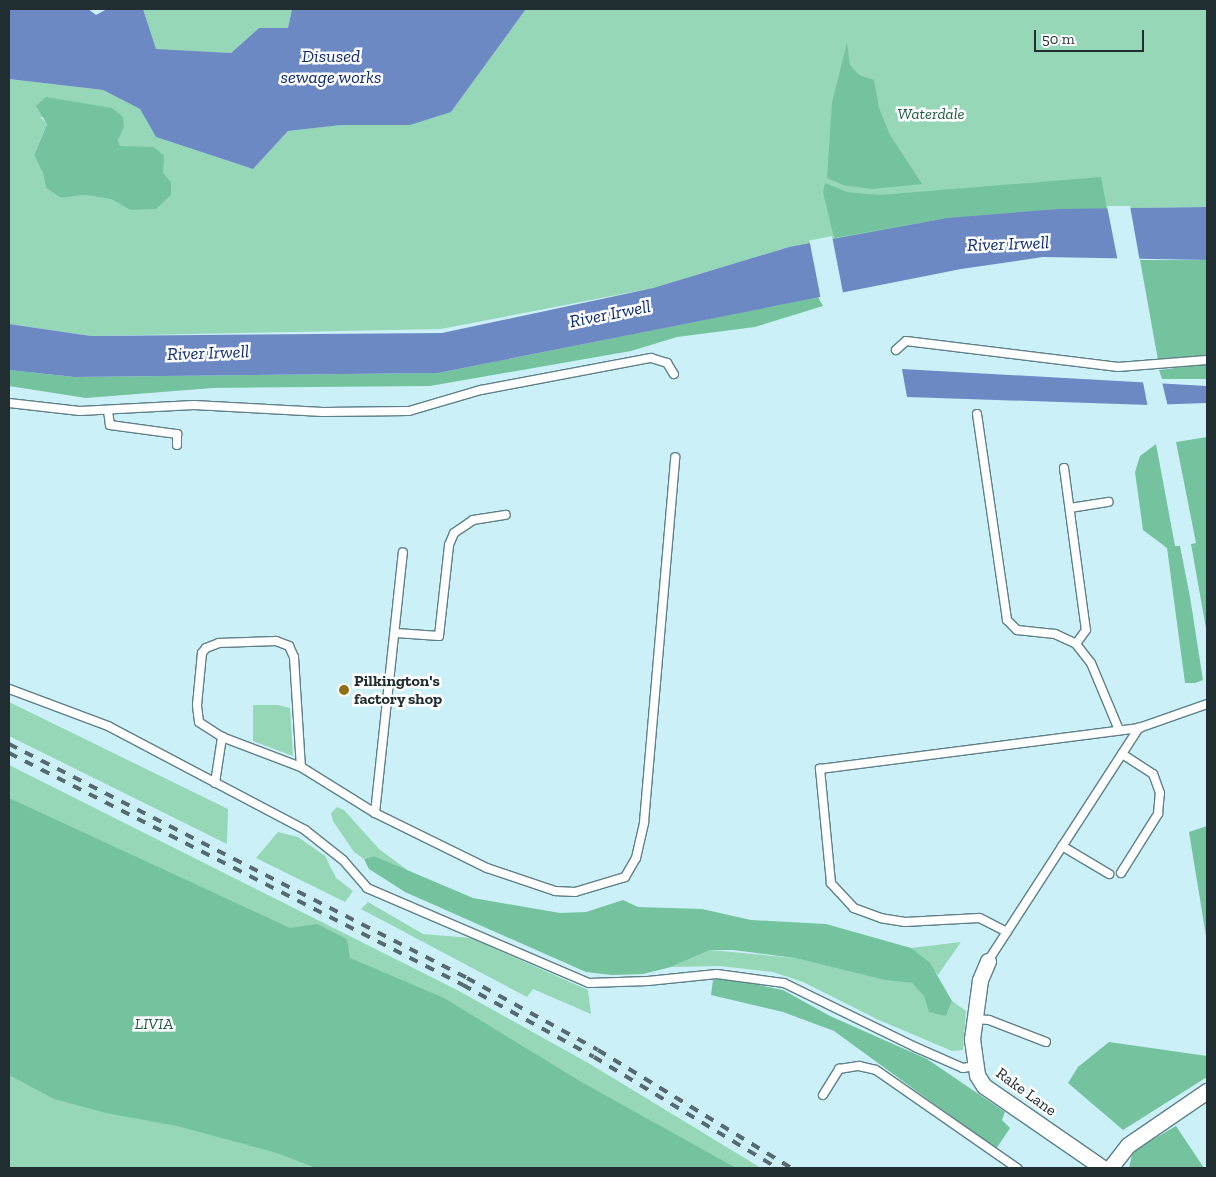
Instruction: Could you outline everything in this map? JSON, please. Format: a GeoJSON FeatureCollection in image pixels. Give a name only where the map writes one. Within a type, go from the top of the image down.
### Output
{"type":"FeatureCollection","features":[{"type":"Feature","properties":{"kind":"street","name":"Rake Lane"},"geometry":{"type":"LineString","coordinates":[[988,960],[980,980],[975,1019],[974,1066],[984,1086],[1103,1168]]}},
{"type":"Feature","properties":{"kind":"street"},"geometry":{"type":"LineString","coordinates":[[1110,1168],[1128,1145],[1207,1091]]}},
{"type":"Feature","properties":{"kind":"lane"},"geometry":{"type":"LineString","coordinates":[[896,350],[906,341],[1118,367],[1207,360]]}},
{"type":"Feature","properties":{"kind":"lane"},"geometry":{"type":"LineString","coordinates":[[9,403],[80,411],[194,405],[323,412],[409,411],[481,390],[651,358],[667,363],[674,374]]}},
{"type":"Feature","properties":{"kind":"lane"},"geometry":{"type":"LineString","coordinates":[[108,411],[110,425],[177,434],[177,445]]}},
{"type":"Feature","properties":{"kind":"lane"},"geometry":{"type":"LineString","coordinates":[[976,414],[1007,620],[1017,630],[1055,634],[1076,644],[1091,662],[1119,730]]}},
{"type":"Feature","properties":{"kind":"lane"},"geometry":{"type":"LineString","coordinates":[[302,767],[294,657],[284,643],[218,643],[206,648],[202,653],[197,718],[199,722],[222,737],[302,767],[375,814],[487,868],[555,891],[575,892],[625,877],[636,858],[644,822],[675,457]]}},
{"type":"Feature","properties":{"kind":"lane"},"geometry":{"type":"LineString","coordinates":[[1064,468],[1086,630],[1076,644]]}},
{"type":"Feature","properties":{"kind":"lane"},"geometry":{"type":"LineString","coordinates":[[1070,508],[1109,502]]}},
{"type":"Feature","properties":{"kind":"lane"},"geometry":{"type":"LineString","coordinates":[[396,633],[439,636],[449,545],[454,533],[474,520],[506,515]]}},
{"type":"Feature","properties":{"kind":"lane"},"geometry":{"type":"LineString","coordinates":[[375,814],[396,633],[403,553]]}},
{"type":"Feature","properties":{"kind":"lane"},"geometry":{"type":"LineString","coordinates":[[9,690],[108,726],[305,830],[343,860],[367,888],[590,983],[648,981],[717,974],[784,983],[915,1047],[963,1068],[974,1066]]}},
{"type":"Feature","properties":{"kind":"lane"},"geometry":{"type":"LineString","coordinates":[[1006,932],[980,918],[906,922],[881,918],[854,908],[831,883],[820,769],[1139,728],[1207,704]]}},
{"type":"Feature","properties":{"kind":"lane"},"geometry":{"type":"LineString","coordinates":[[988,960],[1139,728]]}},
{"type":"Feature","properties":{"kind":"lane"},"geometry":{"type":"LineString","coordinates":[[215,782],[222,737]]}},
{"type":"Feature","properties":{"kind":"lane"},"geometry":{"type":"LineString","coordinates":[[1121,873],[1158,814],[1160,793],[1153,774],[1122,754]]}},
{"type":"Feature","properties":{"kind":"lane"},"geometry":{"type":"LineString","coordinates":[[1062,846],[1109,874]]}},
{"type":"Feature","properties":{"kind":"lane"},"geometry":{"type":"LineString","coordinates":[[975,1019],[989,1020],[1046,1042]]}},
{"type":"Feature","properties":{"kind":"lane"},"geometry":{"type":"LineString","coordinates":[[823,1095],[839,1069],[859,1066],[876,1070],[1017,1168]]}},
{"type":"Feature","properties":{"kind":"green space"},"geometry":{"type":"Polygon","coordinates":[[[143,9],[292,9],[288,28],[259,28],[231,53],[156,50],[143,9]]]}},
{"type":"Feature","properties":{"kind":"green space","name":"Waterdale"},"geometry":{"type":"Polygon","coordinates":[[[526,9],[1207,9],[1207,207],[1057,209],[789,247],[653,288],[441,329],[91,336],[9,324],[9,79],[103,90],[140,109],[156,137],[253,169],[288,131],[451,112],[526,9]],[[40,117],[47,123],[34,155],[43,172],[46,188],[61,198],[84,195],[111,199],[130,210],[171,182],[134,147],[120,146],[118,140],[124,128],[40,117]]]}},
{"type":"Feature","properties":{"kind":"green space"},"geometry":{"type":"Polygon","coordinates":[[[847,43],[850,65],[859,75],[874,80],[879,108],[890,135],[922,184],[872,189],[843,185],[827,178],[832,103],[847,43]]]}},
{"type":"Feature","properties":{"kind":"green space"},"geometry":{"type":"Polygon","coordinates":[[[46,97],[112,108],[123,117],[124,128],[118,140],[120,146],[154,147],[164,156],[163,173],[171,182],[171,195],[156,209],[130,210],[111,199],[84,195],[61,198],[46,188],[43,173],[34,155],[47,124],[36,106],[46,97]]]}},
{"type":"Feature","properties":{"kind":"green space"},"geometry":{"type":"Polygon","coordinates":[[[1101,177],[1107,209],[1057,209],[947,218],[834,238],[823,192],[825,183],[847,192],[879,195],[1101,177]]]}},
{"type":"Feature","properties":{"kind":"green space"},"geometry":{"type":"Polygon","coordinates":[[[1140,260],[1207,260],[1207,355],[1158,360],[1140,260]]]}},
{"type":"Feature","properties":{"kind":"green space"},"geometry":{"type":"Polygon","coordinates":[[[818,297],[823,306],[755,327],[677,337],[631,351],[430,386],[213,388],[86,398],[9,386],[9,370],[74,377],[438,373],[818,297]]]}},
{"type":"Feature","properties":{"kind":"green space"},"geometry":{"type":"Polygon","coordinates":[[[1207,364],[1207,379],[1162,379],[1159,370],[1207,364]]]}},
{"type":"Feature","properties":{"kind":"green space"},"geometry":{"type":"Polygon","coordinates":[[[1207,437],[1207,634],[1191,544],[1196,543],[1176,442],[1207,437]]]}},
{"type":"Feature","properties":{"kind":"green space"},"geometry":{"type":"Polygon","coordinates":[[[1156,444],[1175,546],[1180,546],[1190,597],[1203,680],[1195,683],[1185,683],[1167,548],[1143,530],[1135,472],[1140,456],[1156,444]]]}},
{"type":"Feature","properties":{"kind":"green space"},"geometry":{"type":"Polygon","coordinates":[[[9,702],[228,809],[227,844],[9,736],[9,702]]]}},
{"type":"Feature","properties":{"kind":"green space"},"geometry":{"type":"Polygon","coordinates":[[[253,705],[278,705],[290,708],[293,756],[253,741],[253,705]]]}},
{"type":"Feature","properties":{"kind":"green space","name":"LIVIA"},"geometry":{"type":"Polygon","coordinates":[[[9,765],[459,991],[590,1064],[761,1168],[9,1168],[9,765]]]}},
{"type":"Feature","properties":{"kind":"green space","name":"LIVIA"},"geometry":{"type":"Polygon","coordinates":[[[9,798],[290,928],[317,924],[347,939],[350,958],[444,998],[583,1083],[736,1168],[316,1168],[277,1153],[177,1126],[106,1113],[54,1099],[9,1075],[9,798]]]}},
{"type":"Feature","properties":{"kind":"green space"},"geometry":{"type":"Polygon","coordinates":[[[337,807],[344,810],[379,849],[410,872],[374,856],[364,859],[354,852],[333,821],[331,813],[337,807]]]}},
{"type":"Feature","properties":{"kind":"green space"},"geometry":{"type":"Polygon","coordinates":[[[1207,826],[1207,942],[1189,832],[1207,826]]]}},
{"type":"Feature","properties":{"kind":"green space"},"geometry":{"type":"Polygon","coordinates":[[[278,832],[298,837],[325,856],[336,878],[353,891],[345,902],[256,858],[278,832]]]}},
{"type":"Feature","properties":{"kind":"green space"},"geometry":{"type":"Polygon","coordinates":[[[374,856],[473,898],[560,913],[586,912],[623,900],[638,907],[702,909],[751,920],[826,924],[911,948],[930,963],[952,1001],[946,1016],[929,1012],[924,996],[912,983],[884,980],[795,958],[733,950],[710,950],[671,967],[643,974],[612,975],[586,972],[405,892],[369,869],[364,859],[374,856]]]}},
{"type":"Feature","properties":{"kind":"green space"},"geometry":{"type":"Polygon","coordinates":[[[368,902],[423,934],[471,938],[588,990],[591,1014],[533,989],[527,997],[361,909],[368,902]]]}},
{"type":"Feature","properties":{"kind":"green space"},"geometry":{"type":"Polygon","coordinates":[[[961,942],[938,975],[911,948],[961,942]]]}},
{"type":"Feature","properties":{"kind":"green space"},"geometry":{"type":"Polygon","coordinates":[[[710,950],[795,958],[884,980],[912,983],[946,1016],[952,1001],[966,1011],[963,1050],[952,1051],[879,1020],[803,982],[773,972],[720,966],[671,967],[710,950]]]}},
{"type":"Feature","properties":{"kind":"green space"},"geometry":{"type":"Polygon","coordinates":[[[725,978],[783,990],[830,1016],[927,1059],[1005,1112],[1002,1120],[1010,1128],[996,1149],[834,1031],[783,1012],[711,995],[713,980],[725,978]]]}},
{"type":"Feature","properties":{"kind":"green space"},"geometry":{"type":"Polygon","coordinates":[[[1109,1042],[1207,1056],[1207,1077],[1123,1130],[1068,1083],[1078,1067],[1109,1042]]]}},
{"type":"Feature","properties":{"kind":"green space"},"geometry":{"type":"Polygon","coordinates":[[[1176,1126],[1204,1168],[1129,1168],[1133,1151],[1176,1126]]]}},
{"type":"Feature","properties":{"kind":"water","name":"Disused sewage works"},"geometry":{"type":"Polygon","coordinates":[[[9,9],[88,9],[96,15],[107,9],[143,9],[156,49],[231,53],[259,28],[288,28],[292,9],[526,9],[451,112],[410,125],[341,125],[288,131],[253,169],[156,137],[140,109],[103,90],[9,79],[9,9]]]}},
{"type":"Feature","properties":{"kind":"water","name":"River Irwell"},"geometry":{"type":"Polygon","coordinates":[[[1207,207],[1207,260],[1043,257],[961,269],[438,373],[74,377],[9,370],[9,324],[91,336],[442,333],[653,288],[789,247],[947,218],[1057,209],[1207,207]]]}},
{"type":"Feature","properties":{"kind":"water"},"geometry":{"type":"Polygon","coordinates":[[[902,369],[1207,386],[1207,403],[1149,405],[907,397],[902,369]]]}},
{"type":"Feature","properties":{"kind":"pier"},"geometry":{"type":"Polygon","coordinates":[[[1107,206],[1130,206],[1140,262],[1118,262],[1107,206]]]}},
{"type":"Feature","properties":{"kind":"pier"},"geometry":{"type":"Polygon","coordinates":[[[832,236],[843,295],[821,299],[809,240],[832,236]]]}},
{"type":"Feature","properties":{"kind":"pier"},"geometry":{"type":"Polygon","coordinates":[[[1143,382],[1162,382],[1168,407],[1148,408],[1143,382]]]}},
{"type":"Feature","properties":{"kind":"railway"},"geometry":{"type":"LineString","coordinates":[[9,744],[467,978],[598,1050],[791,1168]]}},
{"type":"Feature","properties":{"kind":"railway"},"geometry":{"type":"LineString","coordinates":[[9,753],[463,985],[594,1057],[777,1168]]}},
{"type":"Feature","properties":{"kind":"place","name":"Pilkington's factory shop"},"geometry":{"type":"Point","coordinates":[344,690]}}]}
